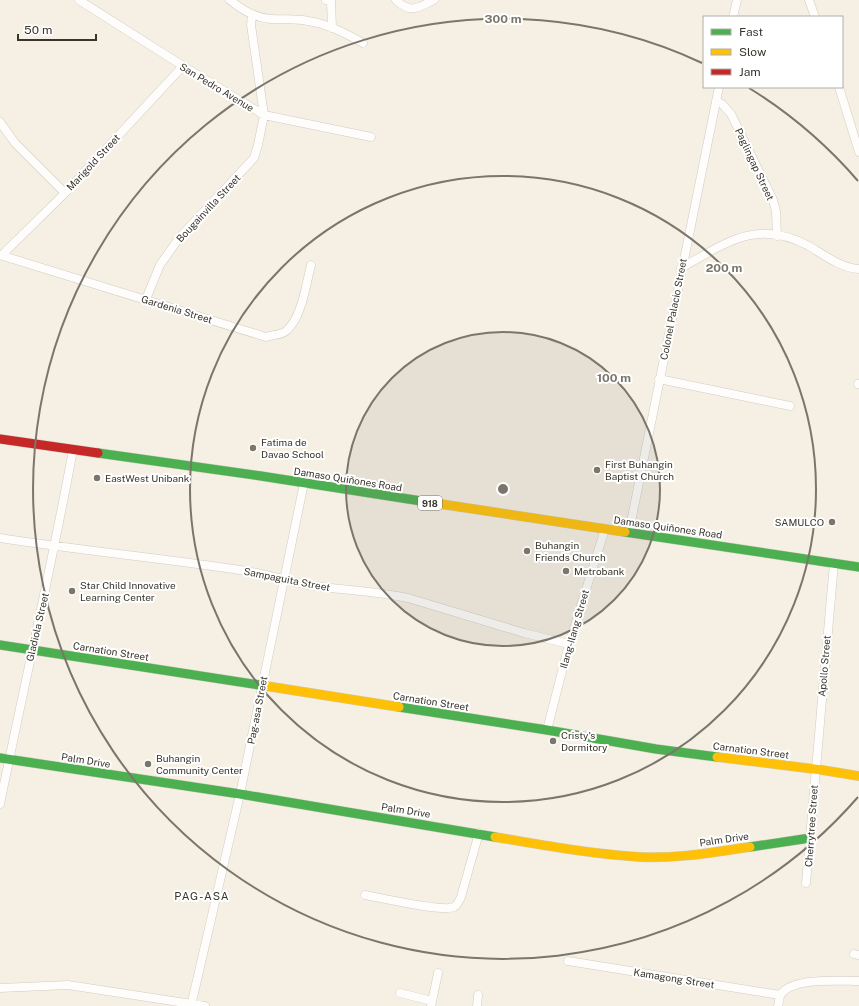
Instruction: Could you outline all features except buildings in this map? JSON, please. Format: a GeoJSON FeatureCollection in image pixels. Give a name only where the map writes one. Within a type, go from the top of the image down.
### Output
{"type":"FeatureCollection","features":[{"type":"Feature","properties":{"kind":"street","name":"San Pedro Avenue"},"geometry":{"type":"LineString","coordinates":[[79,0],[264,115],[371,137]]}},
{"type":"Feature","properties":{"kind":"street"},"geometry":{"type":"LineString","coordinates":[[230,0],[252,15],[270,19],[308,20],[332,28],[362,43]]}},
{"type":"Feature","properties":{"kind":"street"},"geometry":{"type":"LineString","coordinates":[[326,0],[331,1],[332,28]]}},
{"type":"Feature","properties":{"kind":"street"},"geometry":{"type":"LineString","coordinates":[[396,0],[404,7],[409,9],[420,7],[434,0]]}},
{"type":"Feature","properties":{"kind":"street"},"geometry":{"type":"LineString","coordinates":[[733,16],[737,0]]}},
{"type":"Feature","properties":{"kind":"street"},"geometry":{"type":"LineString","coordinates":[[808,0],[815,16]]}},
{"type":"Feature","properties":{"kind":"street","name":"Bougainvilla Street"},"geometry":{"type":"LineString","coordinates":[[146,299],[160,265],[179,238],[254,158],[264,115],[251,25],[252,15]]}},
{"type":"Feature","properties":{"kind":"street","name":"Marigold Street"},"geometry":{"type":"LineString","coordinates":[[1,255],[64,193],[183,66]]}},
{"type":"Feature","properties":{"kind":"street","name":"Colonel Palacio Street"},"geometry":{"type":"LineString","coordinates":[[629,532],[719,88]]}},
{"type":"Feature","properties":{"kind":"street"},"geometry":{"type":"LineString","coordinates":[[839,88],[859,152]]}},
{"type":"Feature","properties":{"kind":"street","name":"Paglingap Street"},"geometry":{"type":"LineString","coordinates":[[716,101],[727,108],[731,114],[773,200],[776,211],[777,236]]}},
{"type":"Feature","properties":{"kind":"street"},"geometry":{"type":"LineString","coordinates":[[0,122],[15,143],[64,193]]}},
{"type":"Feature","properties":{"kind":"street"},"geometry":{"type":"LineString","coordinates":[[682,268],[732,240],[745,235],[758,233],[797,240],[839,263],[859,269]]}},
{"type":"Feature","properties":{"kind":"street","name":"Gardenia Street"},"geometry":{"type":"LineString","coordinates":[[1,255],[266,337],[285,332],[294,323],[302,303],[311,265]]}},
{"type":"Feature","properties":{"kind":"street"},"geometry":{"type":"LineString","coordinates":[[660,379],[790,406]]}},
{"type":"Feature","properties":{"kind":"street","name":"Damaso Quiñones Road"},"geometry":{"type":"LineString","coordinates":[[0,439],[304,483],[859,567]]}},
{"type":"Feature","properties":{"kind":"street","name":"Gladiola Street"},"geometry":{"type":"LineString","coordinates":[[0,804],[5,758],[32,650],[55,547],[73,450]]}},
{"type":"Feature","properties":{"kind":"street","name":"Pag-asa Street"},"geometry":{"type":"LineString","coordinates":[[191,1005],[240,794],[304,483]]}},
{"type":"Feature","properties":{"kind":"street","name":"Ilang-Ilang Street"},"geometry":{"type":"LineString","coordinates":[[547,730],[569,644],[605,529]]}},
{"type":"Feature","properties":{"kind":"street","name":"Sampaguita Street"},"geometry":{"type":"LineString","coordinates":[[0,538],[55,547],[161,558],[249,571],[308,585],[373,592],[408,598],[524,633],[569,644]]}},
{"type":"Feature","properties":{"kind":"street","name":"Apollo Street"},"geometry":{"type":"LineString","coordinates":[[815,769],[834,564]]}},
{"type":"Feature","properties":{"kind":"street","name":"Carnation Street"},"geometry":{"type":"LineString","coordinates":[[0,645],[694,754],[859,776]]}},
{"type":"Feature","properties":{"kind":"street","name":"Palm Drive"},"geometry":{"type":"LineString","coordinates":[[5,758],[240,794],[581,851],[641,857],[685,856],[810,838]]}},
{"type":"Feature","properties":{"kind":"street","name":"Cherrytree Street"},"geometry":{"type":"LineString","coordinates":[[806,883],[815,769]]}},
{"type":"Feature","properties":{"kind":"street"},"geometry":{"type":"LineString","coordinates":[[365,895],[433,907],[453,908],[458,904],[461,897],[479,833]]}},
{"type":"Feature","properties":{"kind":"street","name":"Kamagong Street"},"geometry":{"type":"LineString","coordinates":[[568,961],[780,995]]}},
{"type":"Feature","properties":{"kind":"street"},"geometry":{"type":"LineString","coordinates":[[400,993],[432,1003],[438,973]]}},
{"type":"Feature","properties":{"kind":"street"},"geometry":{"type":"LineString","coordinates":[[778,1006],[780,995],[794,985],[810,982],[859,981]]}},
{"type":"Feature","properties":{"kind":"street"},"geometry":{"type":"LineString","coordinates":[[0,988],[68,985],[205,1006]]}},
{"type":"Feature","properties":{"kind":"street"},"geometry":{"type":"LineString","coordinates":[[477,1006],[478,995]]}},
{"type":"Feature","properties":{"kind":"traffic: fast"},"geometry":{"type":"LineString","coordinates":[[98,453],[261,476],[434,503]]}},
{"type":"Feature","properties":{"kind":"traffic: fast"},"geometry":{"type":"LineString","coordinates":[[625,532],[859,567]]}},
{"type":"Feature","properties":{"kind":"traffic: fast"},"geometry":{"type":"LineString","coordinates":[[0,645],[266,686]]}},
{"type":"Feature","properties":{"kind":"traffic: fast"},"geometry":{"type":"LineString","coordinates":[[399,707],[656,749],[717,757]]}},
{"type":"Feature","properties":{"kind":"traffic: fast"},"geometry":{"type":"LineString","coordinates":[[0,758],[240,794],[495,837]]}},
{"type":"Feature","properties":{"kind":"traffic: fast"},"geometry":{"type":"LineString","coordinates":[[750,847],[810,838]]}},
{"type":"Feature","properties":{"kind":"traffic: slow"},"geometry":{"type":"LineString","coordinates":[[434,503],[625,532]]}},
{"type":"Feature","properties":{"kind":"traffic: slow"},"geometry":{"type":"LineString","coordinates":[[266,686],[399,707]]}},
{"type":"Feature","properties":{"kind":"traffic: slow"},"geometry":{"type":"LineString","coordinates":[[717,757],[859,776]]}},
{"type":"Feature","properties":{"kind":"traffic: slow"},"geometry":{"type":"LineString","coordinates":[[495,837],[585,851],[640,857],[682,856],[750,847]]}},
{"type":"Feature","properties":{"kind":"traffic: jam"},"geometry":{"type":"LineString","coordinates":[[0,439],[98,453]]}},
{"type":"Feature","properties":{"kind":"place","name":"Fatima de Davao School"},"geometry":{"type":"Point","coordinates":[253,448]}},
{"type":"Feature","properties":{"kind":"place","name":"First Buhangin Baptist Church"},"geometry":{"type":"Point","coordinates":[597,470]}},
{"type":"Feature","properties":{"kind":"place","name":"EastWest Unibank"},"geometry":{"type":"Point","coordinates":[97,478]}},
{"type":"Feature","properties":{"kind":"place","name":"SAMULCO"},"geometry":{"type":"Point","coordinates":[832,522]}},
{"type":"Feature","properties":{"kind":"place","name":"Buhangin Friends Church"},"geometry":{"type":"Point","coordinates":[527,551]}},
{"type":"Feature","properties":{"kind":"place","name":"Metrobank"},"geometry":{"type":"Point","coordinates":[566,571]}},
{"type":"Feature","properties":{"kind":"place","name":"Star Child Innovative Learning Center"},"geometry":{"type":"Point","coordinates":[72,591]}},
{"type":"Feature","properties":{"kind":"place","name":"Cristy's Dormitory"},"geometry":{"type":"Point","coordinates":[553,741]}},
{"type":"Feature","properties":{"kind":"place","name":"Buhangin Community Center"},"geometry":{"type":"Point","coordinates":[148,764]}},
{"type":"Feature","properties":{"kind":"district","name":"PAG-ASA"},"geometry":{"type":"Point","coordinates":[202,896]}}]}
